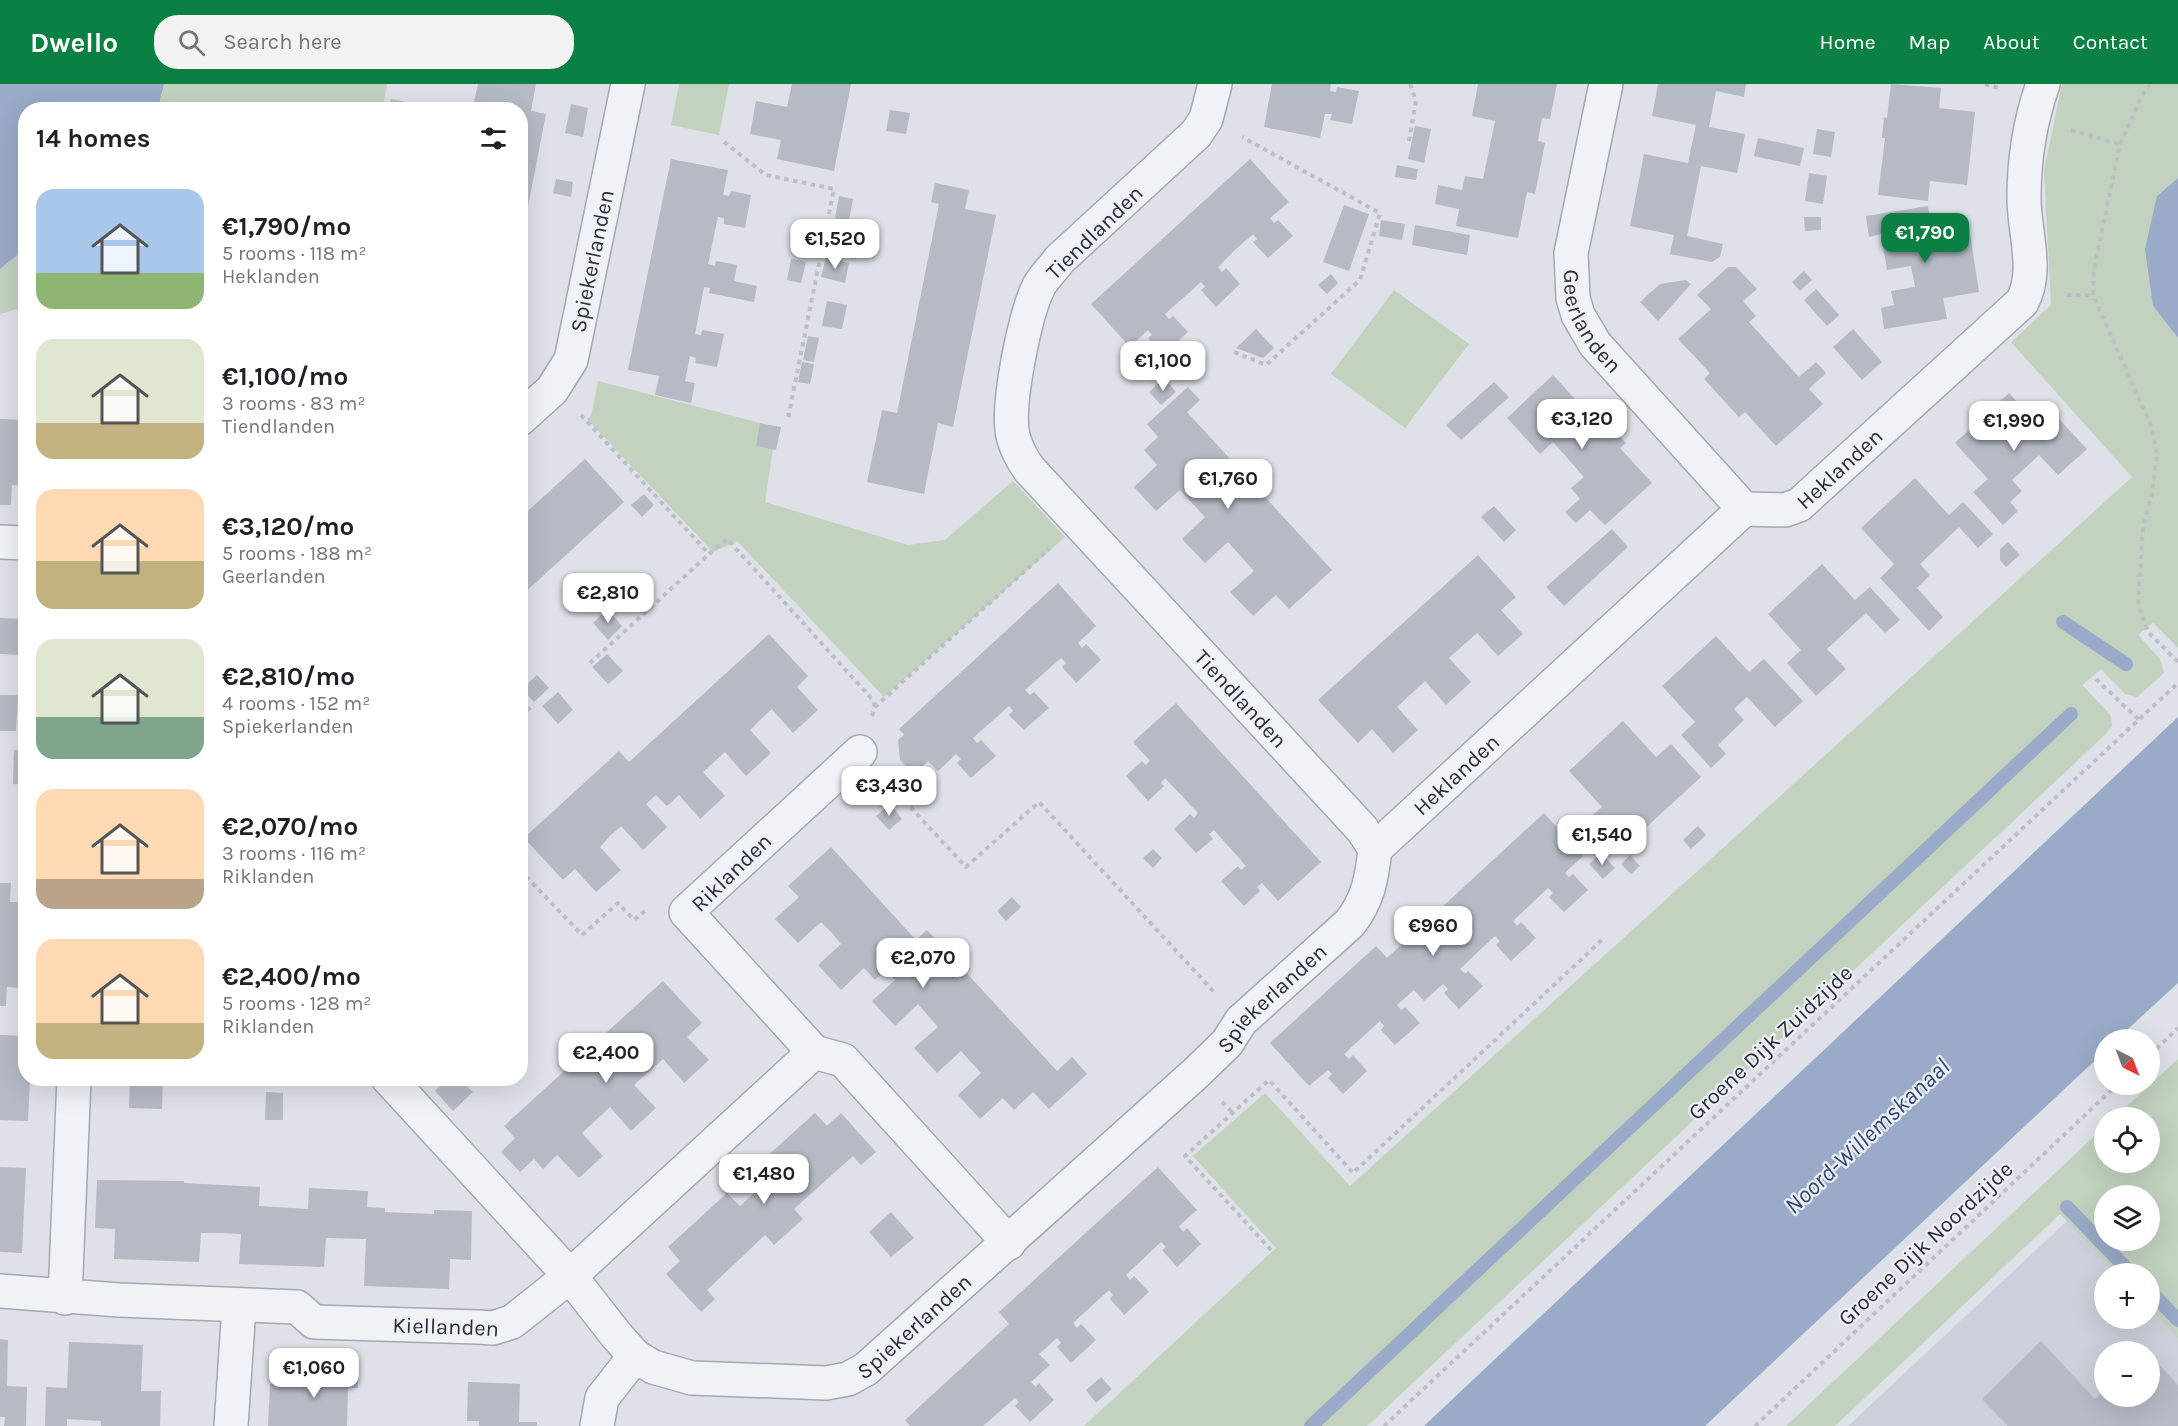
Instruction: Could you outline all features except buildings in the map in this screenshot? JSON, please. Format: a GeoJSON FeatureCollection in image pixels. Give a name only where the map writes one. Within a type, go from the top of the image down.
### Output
{"type":"FeatureCollection","features":[{"type":"Feature","properties":{"kind":"street","name":"Spiekerlanden"},"geometry":{"type":"LineString","coordinates":[[528,412],[552,390],[572,360],[628,84]]}},
{"type":"Feature","properties":{"kind":"street","name":"Tiendlanden"},"geometry":{"type":"LineString","coordinates":[[1215,84],[1206,119],[1183,148],[1059,260],[1040,284],[1029,310],[1012,405],[1013,434],[1021,457],[1029,469],[1362,830],[1375,849]]}},
{"type":"Feature","properties":{"kind":"street","name":"Geerlanden"},"geometry":{"type":"LineString","coordinates":[[1606,84],[1571,253],[1573,298],[1578,315],[1595,344],[1744,509]]}},
{"type":"Feature","properties":{"kind":"street","name":"Heklanden"},"geometry":{"type":"LineString","coordinates":[[1375,849],[1744,509],[1785,510],[1799,505],[2022,302],[2031,278],[2024,199],[2031,118],[2043,84]]}},
{"type":"Feature","properties":{"kind":"street"},"geometry":{"type":"LineString","coordinates":[[0,542],[18,543]]}},
{"type":"Feature","properties":{"kind":"street","name":"Riklanden"},"geometry":{"type":"LineString","coordinates":[[814,1052],[686,912],[860,752]]}},
{"type":"Feature","properties":{"kind":"street","name":"Spiekerlanden"},"geometry":{"type":"LineString","coordinates":[[395,1086],[570,1276],[635,1356],[653,1367],[693,1378],[826,1383],[848,1379],[866,1370],[1009,1243],[1196,1073],[1227,1043],[1241,1021],[1350,923],[1364,905],[1371,880],[1375,849]]}},
{"type":"Feature","properties":{"kind":"street"},"geometry":{"type":"LineString","coordinates":[[570,1276],[814,1052],[843,1060],[1009,1243]]}},
{"type":"Feature","properties":{"kind":"street"},"geometry":{"type":"LineString","coordinates":[[65,1298],[74,1086]]}},
{"type":"Feature","properties":{"kind":"street","name":"Kiellanden"},"geometry":{"type":"LineString","coordinates":[[0,1291],[65,1298],[239,1307],[297,1307],[314,1322],[493,1328],[512,1322],[570,1276]]}},
{"type":"Feature","properties":{"kind":"street"},"geometry":{"type":"LineString","coordinates":[[231,1426],[239,1307]]}},
{"type":"Feature","properties":{"kind":"street"},"geometry":{"type":"LineString","coordinates":[[597,1426],[602,1398],[635,1356]]}},
{"type":"Feature","properties":{"kind":"path"},"geometry":{"type":"LineString","coordinates":[[1409,141],[1416,101],[1410,84]]}},
{"type":"Feature","properties":{"kind":"path"},"geometry":{"type":"LineString","coordinates":[[2150,84],[2120,144],[2094,269],[2093,295],[2151,426],[2157,454],[2152,493],[2143,528],[2138,604],[2148,632],[2178,662]]}},
{"type":"Feature","properties":{"kind":"path"},"geometry":{"type":"LineString","coordinates":[[2031,118],[2120,144]]}},
{"type":"Feature","properties":{"kind":"path"},"geometry":{"type":"LineString","coordinates":[[1206,119],[1380,213],[1360,280],[1266,365],[1234,352]]}},
{"type":"Feature","properties":{"kind":"path"},"geometry":{"type":"LineString","coordinates":[[724,142],[766,175],[834,189],[788,418]]}},
{"type":"Feature","properties":{"kind":"path"},"geometry":{"type":"LineString","coordinates":[[574,408],[709,554]]}},
{"type":"Feature","properties":{"kind":"path"},"geometry":{"type":"LineString","coordinates":[[1078,522],[875,707],[860,752],[966,867],[1039,802],[1241,1021]]}},
{"type":"Feature","properties":{"kind":"path"},"geometry":{"type":"LineString","coordinates":[[590,663],[727,539],[873,700],[875,707]]}},
{"type":"Feature","properties":{"kind":"path"},"geometry":{"type":"LineString","coordinates":[[2096,679],[2139,720]]}},
{"type":"Feature","properties":{"kind":"path","name":"Groene Dijk Zuidzijde"},"geometry":{"type":"LineString","coordinates":[[1384,1426],[2178,682]]}},
{"type":"Feature","properties":{"kind":"path"},"geometry":{"type":"LineString","coordinates":[[528,709],[532,706]]}},
{"type":"Feature","properties":{"kind":"path"},"geometry":{"type":"LineString","coordinates":[[528,878],[582,935],[618,903],[634,920],[654,903],[686,912]]}},
{"type":"Feature","properties":{"kind":"path"},"geometry":{"type":"LineString","coordinates":[[1272,1250],[1185,1156],[1269,1080],[1353,1173],[1603,939]]}},
{"type":"Feature","properties":{"kind":"path"},"geometry":{"type":"LineString","coordinates":[[2160,1045],[2178,1028]]}},
{"type":"Feature","properties":{"kind":"path","name":"Groene Dijk Noordzijde"},"geometry":{"type":"LineString","coordinates":[[1755,1426],[2106,1095]]}},
{"type":"Feature","properties":{"kind":"shaded area"},"geometry":{"type":"Polygon","coordinates":[[[2178,1117],[2178,1426],[1848,1426],[2094,1196],[2094,1251],[2160,1251],[2160,1185],[2105,1185],[2118,1173],[2160,1173],[2160,1146],[2178,1117]]]}},
{"type":"Feature","properties":{"kind":"green space"},"geometry":{"type":"Polygon","coordinates":[[[164,84],[387,84],[384,102],[160,102],[164,84]]]}},
{"type":"Feature","properties":{"kind":"green space"},"geometry":{"type":"Polygon","coordinates":[[[679,84],[729,84],[719,135],[671,125],[679,84]]]}},
{"type":"Feature","properties":{"kind":"green space"},"geometry":{"type":"Polygon","coordinates":[[[2062,84],[2178,84],[2178,178],[2157,196],[2153,306],[2178,338],[2178,648],[2153,623],[2138,635],[2160,659],[2164,673],[2137,697],[2125,694],[2101,669],[2082,685],[2111,717],[2112,726],[2106,734],[1367,1426],[1084,1426],[1276,1248],[1193,1156],[1265,1093],[1350,1186],[2132,477],[2011,342],[2051,305],[2044,170],[2062,84]]]}},
{"type":"Feature","properties":{"kind":"green space"},"geometry":{"type":"Polygon","coordinates":[[[18,255],[18,309],[0,314],[0,269],[18,255]]]}},
{"type":"Feature","properties":{"kind":"green space"},"geometry":{"type":"Polygon","coordinates":[[[1394,290],[1469,344],[1405,428],[1331,374],[1394,290]]]}},
{"type":"Feature","properties":{"kind":"green space"},"geometry":{"type":"Polygon","coordinates":[[[598,381],[776,427],[765,502],[908,545],[945,540],[1013,481],[1065,537],[884,697],[737,541],[713,552],[587,419],[591,416],[598,381]]]}},
{"type":"Feature","properties":{"kind":"green space"},"geometry":{"type":"Polygon","coordinates":[[[2178,1059],[2178,1338],[2160,1319],[2160,1263],[2107,1263],[2096,1251],[2160,1251],[2160,1185],[2094,1185],[2094,1249],[2060,1214],[1835,1426],[1786,1426],[2094,1136],[2094,1173],[2160,1173],[2160,1107],[2126,1107],[2139,1095],[2160,1095],[2160,1076],[2178,1059]]]}},
{"type":"Feature","properties":{"kind":"water"},"geometry":{"type":"Polygon","coordinates":[[[0,84],[164,84],[160,102],[18,102],[18,255],[0,269],[0,84]]]}},
{"type":"Feature","properties":{"kind":"water"},"geometry":{"type":"Polygon","coordinates":[[[2178,178],[2178,338],[2153,306],[2145,249],[2157,196],[2178,178]]]}},
{"type":"Feature","properties":{"kind":"water","name":"Noord-Willemskanaal"},"geometry":{"type":"Polygon","coordinates":[[[2178,717],[2178,983],[2128,1029],[2094,1029],[2094,1061],[1705,1426],[1424,1426],[2178,717]]]}},
{"type":"Feature","properties":{"kind":"waterway"},"geometry":{"type":"LineString","coordinates":[[2063,622],[2126,664]]}},
{"type":"Feature","properties":{"kind":"waterway"},"geometry":{"type":"LineString","coordinates":[[1311,1426],[2071,714]]}},
{"type":"Feature","properties":{"kind":"waterway"},"geometry":{"type":"LineString","coordinates":[[2067,1207],[2121,1263]]}},
{"type":"Feature","properties":{"kind":"waterway"},"geometry":{"type":"LineString","coordinates":[[2160,1301],[2178,1320]]}}]}
